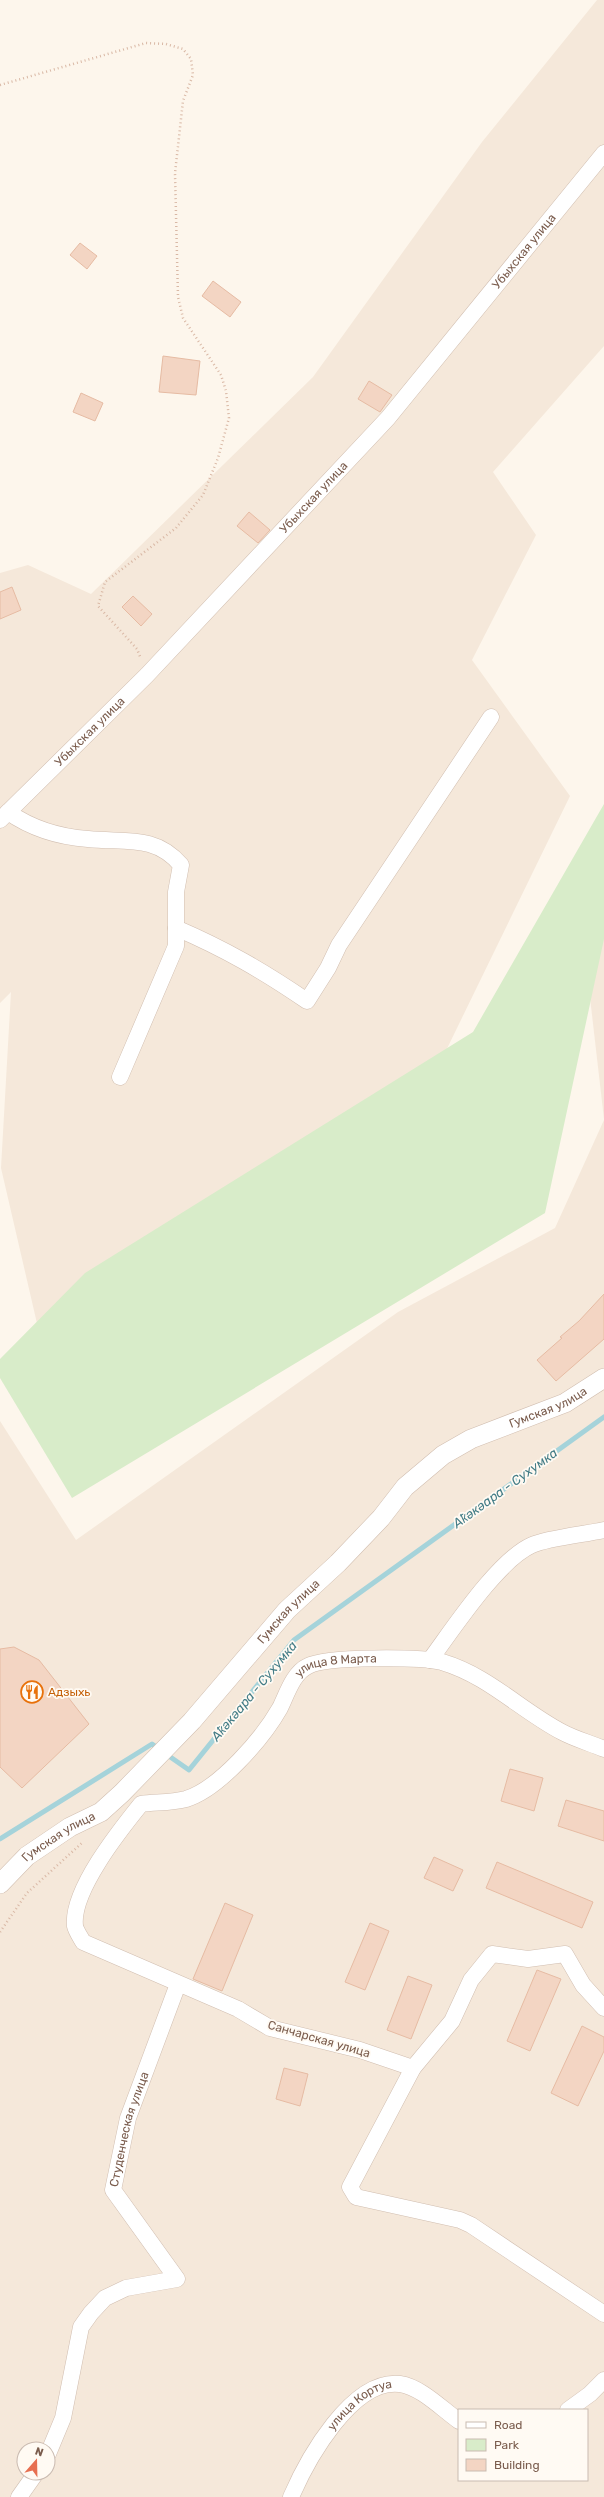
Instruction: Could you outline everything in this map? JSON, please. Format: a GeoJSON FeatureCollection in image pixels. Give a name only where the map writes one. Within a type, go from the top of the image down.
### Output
{"type":"FeatureCollection","features":[{"type":"Feature","properties":{"kind":"street","name":"Убыхская улица"},"geometry":{"type":"LineString","coordinates":[[4,816],[147,676],[388,418],[604,153]]}},
{"type":"Feature","properties":{"kind":"street"},"geometry":{"type":"LineString","coordinates":[[176,928],[225,950],[262,970],[306,1001],[328,968],[339,945],[490,717]]}},
{"type":"Feature","properties":{"kind":"street"},"geometry":{"type":"LineString","coordinates":[[4,816],[20,820],[56,834],[88,839],[119,839],[155,845],[171,853],[181,865],[176,892],[176,946],[120,1077]]}},
{"type":"Feature","properties":{"kind":"street","name":"Гумская улица"},"geometry":{"type":"LineString","coordinates":[[0,1884],[27,1856],[70,1827],[101,1812],[122,1793],[192,1721],[286,1610],[338,1564],[382,1518],[405,1487],[421,1473],[443,1455],[471,1439],[565,1403],[604,1378]]}},
{"type":"Feature","properties":{"kind":"street"},"geometry":{"type":"LineString","coordinates":[[430,1660],[498,1573],[520,1553],[532,1545],[604,1530]]}},
{"type":"Feature","properties":{"kind":"street","name":"улица 8 Марта"},"geometry":{"type":"LineString","coordinates":[[119,1832],[141,1804],[187,1799],[230,1770],[256,1742],[278,1710],[298,1674],[308,1666],[322,1662],[407,1658],[430,1660],[477,1676],[562,1732],[604,1749]]}},
{"type":"Feature","properties":{"kind":"street","name":"Санчарская улица"},"geometry":{"type":"LineString","coordinates":[[119,1832],[91,1874],[78,1905],[75,1926],[83,1942],[238,2009],[270,2028],[360,2050],[413,2068]]}},
{"type":"Feature","properties":{"kind":"street"},"geometry":{"type":"LineString","coordinates":[[604,2008],[583,1985],[565,1954],[528,1959],[492,1954],[471,1980],[452,2021],[413,2068],[350,2187],[356,2197],[460,2220],[604,2314]]}},
{"type":"Feature","properties":{"kind":"street","name":"Студенческая улица"},"geometry":{"type":"LineString","coordinates":[[53,2441],[63,2418],[81,2327],[91,2313],[105,2298],[126,2288],[177,2280],[113,2190],[128,2118],[178,1984]]}},
{"type":"Feature","properties":{"kind":"street"},"geometry":{"type":"LineString","coordinates":[[569,2409],[590,2394],[604,2380]]}},
{"type":"Feature","properties":{"kind":"street","name":"улица Кортуа"},"geometry":{"type":"LineString","coordinates":[[291,2497],[312,2458],[337,2420],[352,2404],[369,2392],[387,2384],[401,2384],[416,2389],[458,2420]]}},
{"type":"Feature","properties":{"kind":"street"},"geometry":{"type":"LineString","coordinates":[[19,2497],[30,2481]]}},
{"type":"Feature","properties":{"kind":"path"},"geometry":{"type":"LineString","coordinates":[[0,85],[146,43],[166,44],[183,50],[191,59],[193,75],[183,101],[175,173],[178,297],[183,318],[221,375],[226,391],[229,418],[218,458],[203,495],[176,528],[105,582],[98,606],[137,649],[147,676]]}},
{"type":"Feature","properties":{"kind":"shaded area"},"geometry":{"type":"Polygon","coordinates":[[[597,0],[604,0],[604,346],[493,472],[536,535],[472,660],[570,796],[421,1102],[39,1332],[1,1168],[11,992],[0,1003],[0,573],[28,565],[91,594],[313,377],[482,142],[597,0]]]}},
{"type":"Feature","properties":{"kind":"shaded area"},"geometry":{"type":"Polygon","coordinates":[[[604,908],[604,1119],[583,937],[604,908]]]}},
{"type":"Feature","properties":{"kind":"shaded area"},"geometry":{"type":"Polygon","coordinates":[[[604,1120],[604,2497],[0,2497],[0,1421],[76,1540],[398,1312],[555,1228],[604,1120]]]}},
{"type":"Feature","properties":{"kind":"green space"},"geometry":{"type":"Polygon","coordinates":[[[604,804],[604,939],[545,1213],[72,1498],[0,1378],[0,1359],[85,1273],[473,1032],[604,804]]]}},
{"type":"Feature","properties":{"kind":"building"},"geometry":{"type":"Polygon","coordinates":[[[80,243],[97,256],[87,269],[70,255],[80,243]]]}},
{"type":"Feature","properties":{"kind":"building"},"geometry":{"type":"Polygon","coordinates":[[[213,281],[241,302],[230,317],[202,296],[213,281]]]}},
{"type":"Feature","properties":{"kind":"building"},"geometry":{"type":"Polygon","coordinates":[[[163,356],[200,361],[196,395],[159,392],[163,356]]]}},
{"type":"Feature","properties":{"kind":"building"},"geometry":{"type":"Polygon","coordinates":[[[369,381],[392,395],[380,412],[358,399],[369,381]]]}},
{"type":"Feature","properties":{"kind":"building"},"geometry":{"type":"Polygon","coordinates":[[[81,393],[103,403],[95,421],[73,412],[81,393]]]}},
{"type":"Feature","properties":{"kind":"building"},"geometry":{"type":"Polygon","coordinates":[[[249,512],[270,530],[258,543],[237,526],[249,512]]]}},
{"type":"Feature","properties":{"kind":"building"},"geometry":{"type":"Polygon","coordinates":[[[12,587],[21,610],[0,619],[0,592],[12,587]]]}},
{"type":"Feature","properties":{"kind":"building"},"geometry":{"type":"Polygon","coordinates":[[[133,596],[152,614],[141,626],[122,607],[133,596]]]}},
{"type":"Feature","properties":{"kind":"building"},"geometry":{"type":"Polygon","coordinates":[[[604,1294],[604,1339],[556,1381],[537,1360],[562,1338],[560,1337],[579,1321],[604,1294]]]}},
{"type":"Feature","properties":{"kind":"building","name":"Адзыхь"},"geometry":{"type":"Polygon","coordinates":[[[14,1647],[39,1660],[89,1724],[22,1788],[0,1767],[0,1649],[14,1647]]]}},
{"type":"Feature","properties":{"kind":"building"},"geometry":{"type":"Polygon","coordinates":[[[510,1769],[543,1778],[534,1811],[501,1801],[510,1769]]]}},
{"type":"Feature","properties":{"kind":"building"},"geometry":{"type":"Polygon","coordinates":[[[566,1800],[604,1811],[604,1841],[558,1826],[566,1800]]]}},
{"type":"Feature","properties":{"kind":"building"},"geometry":{"type":"Polygon","coordinates":[[[434,1857],[463,1870],[453,1891],[424,1878],[434,1857]]]}},
{"type":"Feature","properties":{"kind":"building"},"geometry":{"type":"Polygon","coordinates":[[[497,1862],[593,1902],[582,1928],[486,1888],[497,1862]]]}},
{"type":"Feature","properties":{"kind":"building"},"geometry":{"type":"Polygon","coordinates":[[[225,1903],[253,1915],[222,1991],[193,1979],[225,1903]]]}},
{"type":"Feature","properties":{"kind":"building"},"geometry":{"type":"Polygon","coordinates":[[[370,1923],[389,1931],[365,1990],[345,1982],[370,1923]]]}},
{"type":"Feature","properties":{"kind":"building"},"geometry":{"type":"Polygon","coordinates":[[[537,1970],[561,1979],[530,2051],[507,2041],[537,1970]]]}},
{"type":"Feature","properties":{"kind":"building"},"geometry":{"type":"Polygon","coordinates":[[[408,1976],[432,1985],[411,2039],[387,2030],[408,1976]]]}},
{"type":"Feature","properties":{"kind":"building"},"geometry":{"type":"Polygon","coordinates":[[[582,2026],[604,2037],[604,2051],[578,2106],[551,2093],[582,2026]]]}},
{"type":"Feature","properties":{"kind":"building"},"geometry":{"type":"Polygon","coordinates":[[[284,2068],[308,2074],[300,2106],[276,2099],[284,2068]]]}},
{"type":"Feature","properties":{"kind":"waterway","name":"Аҟәкәара - Сухумка"},"geometry":{"type":"LineString","coordinates":[[166,1754],[189,1770],[294,1640],[604,1417]]}},
{"type":"Feature","properties":{"kind":"waterway","name":"Аҟәкәара - Сухумка"},"geometry":{"type":"LineString","coordinates":[[0,1839],[152,1744],[159,1749]]}},
{"type":"Feature","properties":{"kind":"place","name":"Адзыхь"},"geometry":{"type":"Point","coordinates":[32,1692]}}]}
